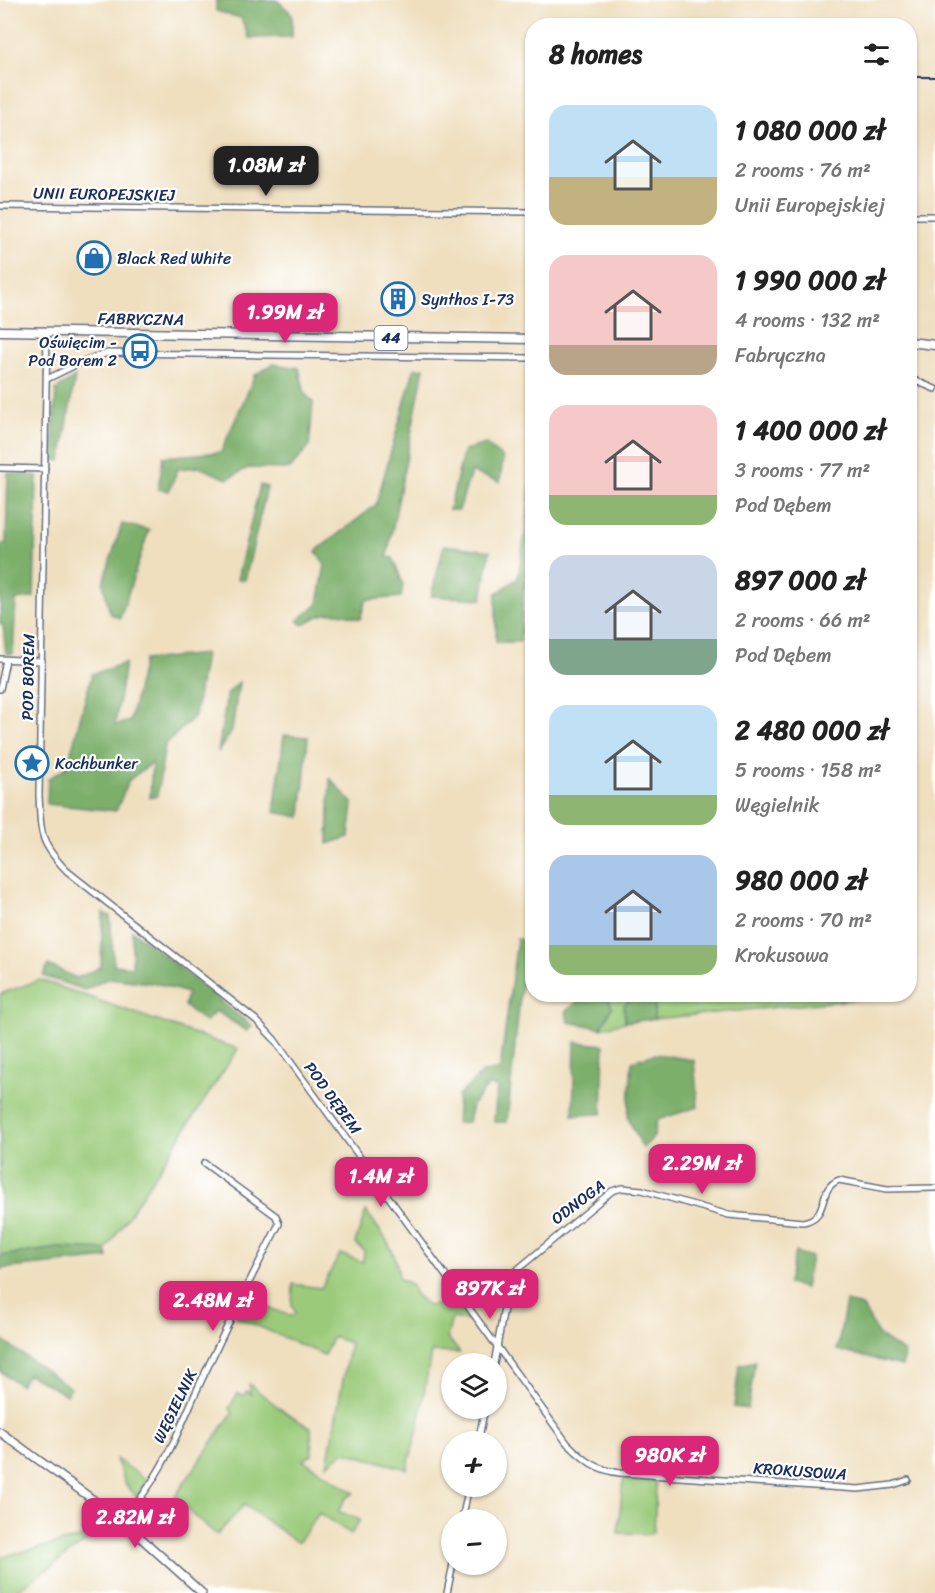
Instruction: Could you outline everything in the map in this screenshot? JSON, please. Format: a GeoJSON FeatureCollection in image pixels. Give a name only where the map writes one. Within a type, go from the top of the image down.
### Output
{"type":"FeatureCollection","features":[{"type":"Feature","properties":{"kind":"main road","name":"FABRYCZNA"},"geometry":{"type":"LineString","coordinates":[[0,331],[525,339]]}},
{"type":"Feature","properties":{"kind":"main road"},"geometry":{"type":"LineString","coordinates":[[917,341],[935,340]]}},
{"type":"Feature","properties":{"kind":"main road"},"geometry":{"type":"LineString","coordinates":[[917,343],[935,345]]}},
{"type":"Feature","properties":{"kind":"street","name":"UNII EUROPEJSKIEJ"},"geometry":{"type":"LineString","coordinates":[[0,206],[525,212]]}},
{"type":"Feature","properties":{"kind":"street"},"geometry":{"type":"LineString","coordinates":[[917,216],[935,216]]}},
{"type":"Feature","properties":{"kind":"street","name":"POD BOREM"},"geometry":{"type":"LineString","coordinates":[[47,332],[40,816],[43,843],[49,853],[67,871],[256,1020],[285,1055]]}},
{"type":"Feature","properties":{"kind":"street"},"geometry":{"type":"LineString","coordinates":[[47,379],[96,356],[108,353],[525,358]]}},
{"type":"Feature","properties":{"kind":"street"},"geometry":{"type":"LineString","coordinates":[[917,381],[935,389]]}},
{"type":"Feature","properties":{"kind":"street"},"geometry":{"type":"LineString","coordinates":[[0,468],[45,469]]}},
{"type":"Feature","properties":{"kind":"street"},"geometry":{"type":"LineString","coordinates":[[0,689],[3,660],[42,662]]}},
{"type":"Feature","properties":{"kind":"street","name":"POD DĘBEM"},"geometry":{"type":"LineString","coordinates":[[285,1055],[498,1347]]}},
{"type":"Feature","properties":{"kind":"street","name":"WĘGIELNIK"},"geometry":{"type":"LineString","coordinates":[[121,1520],[136,1506],[151,1484],[188,1414],[251,1277],[279,1224],[276,1216],[204,1163]]}},
{"type":"Feature","properties":{"kind":"street","name":"ODNOGA"},"geometry":{"type":"LineString","coordinates":[[498,1347],[506,1297],[518,1269],[612,1191],[622,1188],[642,1190],[729,1215],[802,1222],[812,1220],[818,1215],[827,1188],[839,1180],[887,1189],[935,1188]]}},
{"type":"Feature","properties":{"kind":"street"},"geometry":{"type":"LineString","coordinates":[[497,1353],[498,1347]]}},
{"type":"Feature","properties":{"kind":"street","name":"KROKUSOWA"},"geometry":{"type":"LineString","coordinates":[[498,1347],[567,1443],[584,1461],[595,1467],[620,1473],[858,1489],[893,1485],[908,1480]]}},
{"type":"Feature","properties":{"kind":"street"},"geometry":{"type":"LineString","coordinates":[[0,1432],[121,1520],[202,1593]]}},
{"type":"Feature","properties":{"kind":"street"},"geometry":{"type":"LineString","coordinates":[[447,1593],[451,1575]]}},
{"type":"Feature","properties":{"kind":"green space"},"geometry":{"type":"Polygon","coordinates":[[[216,0],[277,0],[292,14],[292,37],[249,38],[241,18],[216,11],[216,0]]]}},
{"type":"Feature","properties":{"kind":"green space"},"geometry":{"type":"Polygon","coordinates":[[[273,364],[299,368],[305,394],[313,402],[309,447],[290,469],[248,468],[227,479],[199,467],[178,469],[169,491],[158,489],[163,457],[221,452],[255,375],[273,364]]]}},
{"type":"Feature","properties":{"kind":"green space"},"geometry":{"type":"Polygon","coordinates":[[[424,368],[387,557],[393,558],[403,584],[401,597],[366,600],[360,619],[330,613],[323,614],[303,625],[298,620],[318,604],[325,565],[316,551],[376,505],[414,369],[424,368]]]}},
{"type":"Feature","properties":{"kind":"green space"},"geometry":{"type":"Polygon","coordinates":[[[75,377],[61,461],[51,459],[56,390],[75,377]]]}},
{"type":"Feature","properties":{"kind":"green space"},"geometry":{"type":"Polygon","coordinates":[[[486,444],[503,458],[500,482],[471,472],[459,510],[449,510],[464,450],[486,444]]]}},
{"type":"Feature","properties":{"kind":"green space"},"geometry":{"type":"Polygon","coordinates":[[[8,473],[37,476],[34,597],[16,600],[13,654],[6,654],[3,625],[0,624],[0,545],[6,543],[8,473]]]}},
{"type":"Feature","properties":{"kind":"green space"},"geometry":{"type":"Polygon","coordinates":[[[260,485],[267,487],[245,580],[237,579],[260,485]]]}},
{"type":"Feature","properties":{"kind":"green space"},"geometry":{"type":"Polygon","coordinates":[[[122,524],[149,530],[120,618],[110,614],[103,583],[122,524]]]}},
{"type":"Feature","properties":{"kind":"green space"},"geometry":{"type":"Polygon","coordinates":[[[525,532],[525,581],[520,642],[496,642],[496,594],[518,578],[525,532]]]}},
{"type":"Feature","properties":{"kind":"green space"},"geometry":{"type":"Polygon","coordinates":[[[444,545],[490,551],[482,599],[431,596],[444,545]]]}},
{"type":"Feature","properties":{"kind":"green space"},"geometry":{"type":"Polygon","coordinates":[[[205,654],[195,716],[165,745],[157,796],[150,798],[152,763],[129,780],[116,811],[47,804],[48,779],[67,767],[92,674],[125,663],[115,725],[130,721],[144,660],[205,654]]]}},
{"type":"Feature","properties":{"kind":"green space"},"geometry":{"type":"Polygon","coordinates":[[[239,682],[232,731],[218,752],[227,694],[239,682]]]}},
{"type":"Feature","properties":{"kind":"green space"},"geometry":{"type":"Polygon","coordinates":[[[284,735],[308,737],[301,817],[274,812],[284,735]]]}},
{"type":"Feature","properties":{"kind":"green space"},"geometry":{"type":"Polygon","coordinates":[[[330,778],[353,804],[349,837],[328,844],[330,778]]]}},
{"type":"Feature","properties":{"kind":"green space"},"geometry":{"type":"Polygon","coordinates":[[[103,913],[110,916],[114,965],[132,967],[132,930],[252,1026],[247,1031],[216,1011],[205,1022],[184,1006],[187,993],[159,984],[109,978],[85,990],[43,976],[48,965],[77,978],[101,967],[103,913]]]}},
{"type":"Feature","properties":{"kind":"green space"},"geometry":{"type":"Polygon","coordinates":[[[517,939],[525,940],[507,1122],[494,1122],[497,1087],[488,1086],[472,1105],[468,1122],[456,1123],[458,1096],[482,1073],[500,1069],[517,939]]]}},
{"type":"Feature","properties":{"kind":"green space"},"geometry":{"type":"Polygon","coordinates":[[[40,980],[238,1049],[106,1250],[59,1248],[0,1256],[0,994],[40,980]]]}},
{"type":"Feature","properties":{"kind":"green space"},"geometry":{"type":"Polygon","coordinates":[[[577,1002],[610,1002],[612,1007],[601,1028],[568,1022],[566,1011],[577,1002]]]}},
{"type":"Feature","properties":{"kind":"green space"},"geometry":{"type":"Polygon","coordinates":[[[610,1002],[628,1002],[625,1005],[625,1022],[601,1028],[612,1007],[610,1002]]]}},
{"type":"Feature","properties":{"kind":"green space"},"geometry":{"type":"Polygon","coordinates":[[[628,1002],[655,1002],[654,1019],[625,1022],[624,1005],[628,1002]]]}},
{"type":"Feature","properties":{"kind":"green space"},"geometry":{"type":"Polygon","coordinates":[[[655,1002],[828,1002],[654,1019],[655,1002]]]}},
{"type":"Feature","properties":{"kind":"green space"},"geometry":{"type":"Polygon","coordinates":[[[575,1042],[604,1045],[602,1114],[573,1115],[575,1042]]]}},
{"type":"Feature","properties":{"kind":"green space"},"geometry":{"type":"Polygon","coordinates":[[[655,1054],[694,1060],[698,1107],[657,1120],[654,1137],[643,1148],[628,1118],[632,1061],[655,1054]]]}},
{"type":"Feature","properties":{"kind":"green space"},"geometry":{"type":"Polygon","coordinates":[[[366,1211],[396,1259],[399,1278],[412,1285],[414,1293],[428,1306],[458,1302],[465,1309],[469,1321],[452,1318],[447,1337],[460,1353],[431,1352],[418,1429],[407,1469],[344,1452],[327,1465],[350,1343],[333,1337],[324,1355],[237,1317],[245,1299],[291,1316],[296,1314],[292,1305],[293,1284],[321,1288],[340,1254],[363,1262],[364,1251],[355,1243],[366,1211]]]}},
{"type":"Feature","properties":{"kind":"green space"},"geometry":{"type":"Polygon","coordinates":[[[59,1248],[106,1250],[108,1258],[0,1269],[0,1256],[59,1248]]]}},
{"type":"Feature","properties":{"kind":"green space"},"geometry":{"type":"Polygon","coordinates":[[[795,1252],[811,1257],[805,1288],[788,1284],[795,1252]]]}},
{"type":"Feature","properties":{"kind":"green space"},"geometry":{"type":"Polygon","coordinates":[[[846,1302],[862,1306],[879,1336],[905,1353],[902,1366],[837,1350],[846,1302]]]}},
{"type":"Feature","properties":{"kind":"green space"},"geometry":{"type":"Polygon","coordinates":[[[0,1339],[71,1388],[67,1395],[28,1374],[20,1385],[0,1371],[0,1339]]]}},
{"type":"Feature","properties":{"kind":"green space"},"geometry":{"type":"Polygon","coordinates":[[[755,1361],[748,1409],[734,1407],[739,1365],[755,1361]]]}},
{"type":"Feature","properties":{"kind":"green space"},"geometry":{"type":"Polygon","coordinates":[[[249,1384],[287,1414],[311,1428],[312,1455],[303,1460],[354,1493],[346,1498],[338,1511],[360,1520],[351,1534],[319,1513],[298,1543],[244,1505],[217,1535],[174,1498],[233,1412],[229,1408],[238,1393],[243,1396],[247,1391],[251,1394],[249,1384]]]}},
{"type":"Feature","properties":{"kind":"green space"},"geometry":{"type":"Polygon","coordinates":[[[116,1459],[147,1480],[137,1497],[126,1485],[116,1459]]]}},
{"type":"Feature","properties":{"kind":"green space"},"geometry":{"type":"Polygon","coordinates":[[[628,1478],[654,1480],[656,1484],[654,1532],[650,1534],[618,1533],[623,1480],[628,1478]]]}},
{"type":"Feature","properties":{"kind":"green space"},"geometry":{"type":"Polygon","coordinates":[[[97,1534],[13,1593],[0,1593],[0,1557],[97,1534]]]}},
{"type":"Feature","properties":{"kind":"railway"},"geometry":{"type":"LineString","coordinates":[[917,77],[935,77]]}},
{"type":"Feature","properties":{"kind":"place","name":"Black Red White"},"geometry":{"type":"Point","coordinates":[94,258]}},
{"type":"Feature","properties":{"kind":"place","name":"Synthos I-73"},"geometry":{"type":"Point","coordinates":[398,299]}},
{"type":"Feature","properties":{"kind":"place","name":"Oświęcim - Pod Borem 2"},"geometry":{"type":"Point","coordinates":[140,351]}},
{"type":"Feature","properties":{"kind":"place","name":"Kochbunker"},"geometry":{"type":"Point","coordinates":[32,763]}}]}
